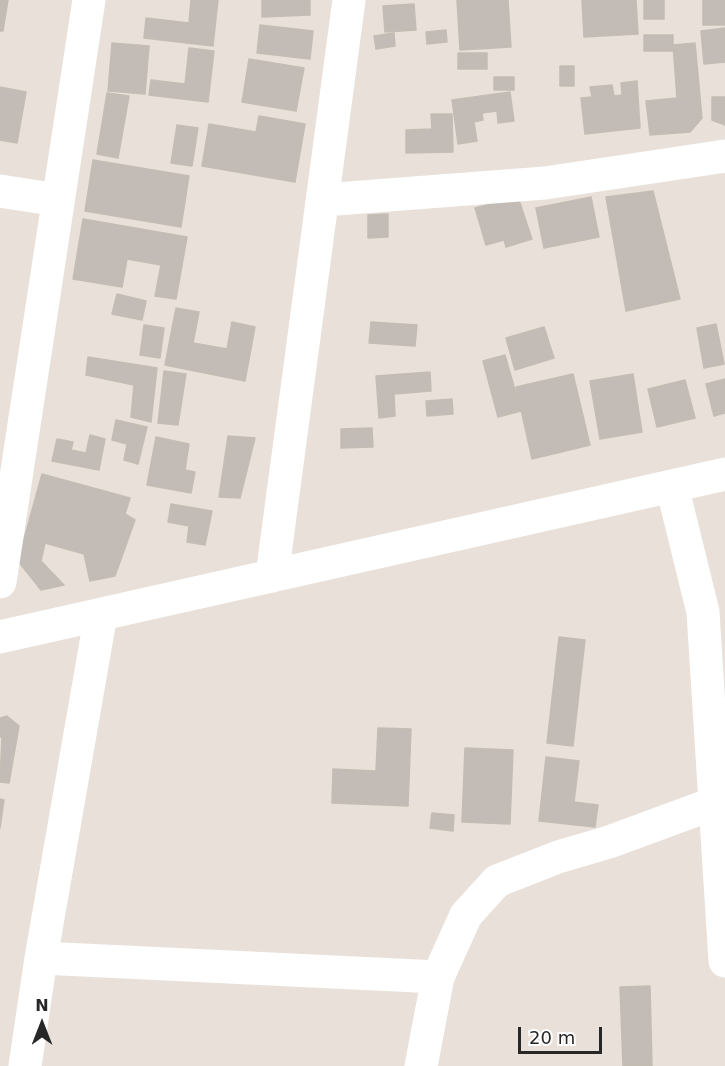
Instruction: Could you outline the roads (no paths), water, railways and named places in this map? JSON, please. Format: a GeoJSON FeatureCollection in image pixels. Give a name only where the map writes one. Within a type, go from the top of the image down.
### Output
{"type":"FeatureCollection","features":[{"type":"Feature","properties":{"kind":"street"},"geometry":{"type":"LineString","coordinates":[[0,582],[88,0]]}},
{"type":"Feature","properties":{"kind":"street"},"geometry":{"type":"LineString","coordinates":[[272,576],[349,0]]}},
{"type":"Feature","properties":{"kind":"street"},"geometry":{"type":"LineString","coordinates":[[323,200],[545,183],[725,156]]}},
{"type":"Feature","properties":{"kind":"street"},"geometry":{"type":"LineString","coordinates":[[0,191],[58,200]]}},
{"type":"Feature","properties":{"kind":"street"},"geometry":{"type":"LineString","coordinates":[[0,637],[725,474]]}},
{"type":"Feature","properties":{"kind":"street"},"geometry":{"type":"LineString","coordinates":[[672,486],[703,612],[725,961]]}},
{"type":"Feature","properties":{"kind":"street"},"geometry":{"type":"LineString","coordinates":[[25,1066],[41,958],[101,614]]}},
{"type":"Feature","properties":{"kind":"street"},"geometry":{"type":"LineString","coordinates":[[421,1066],[438,977],[466,915],[497,881],[558,857],[609,842],[715,803]]}},
{"type":"Feature","properties":{"kind":"street"},"geometry":{"type":"LineString","coordinates":[[41,958],[438,977]]}}]}
